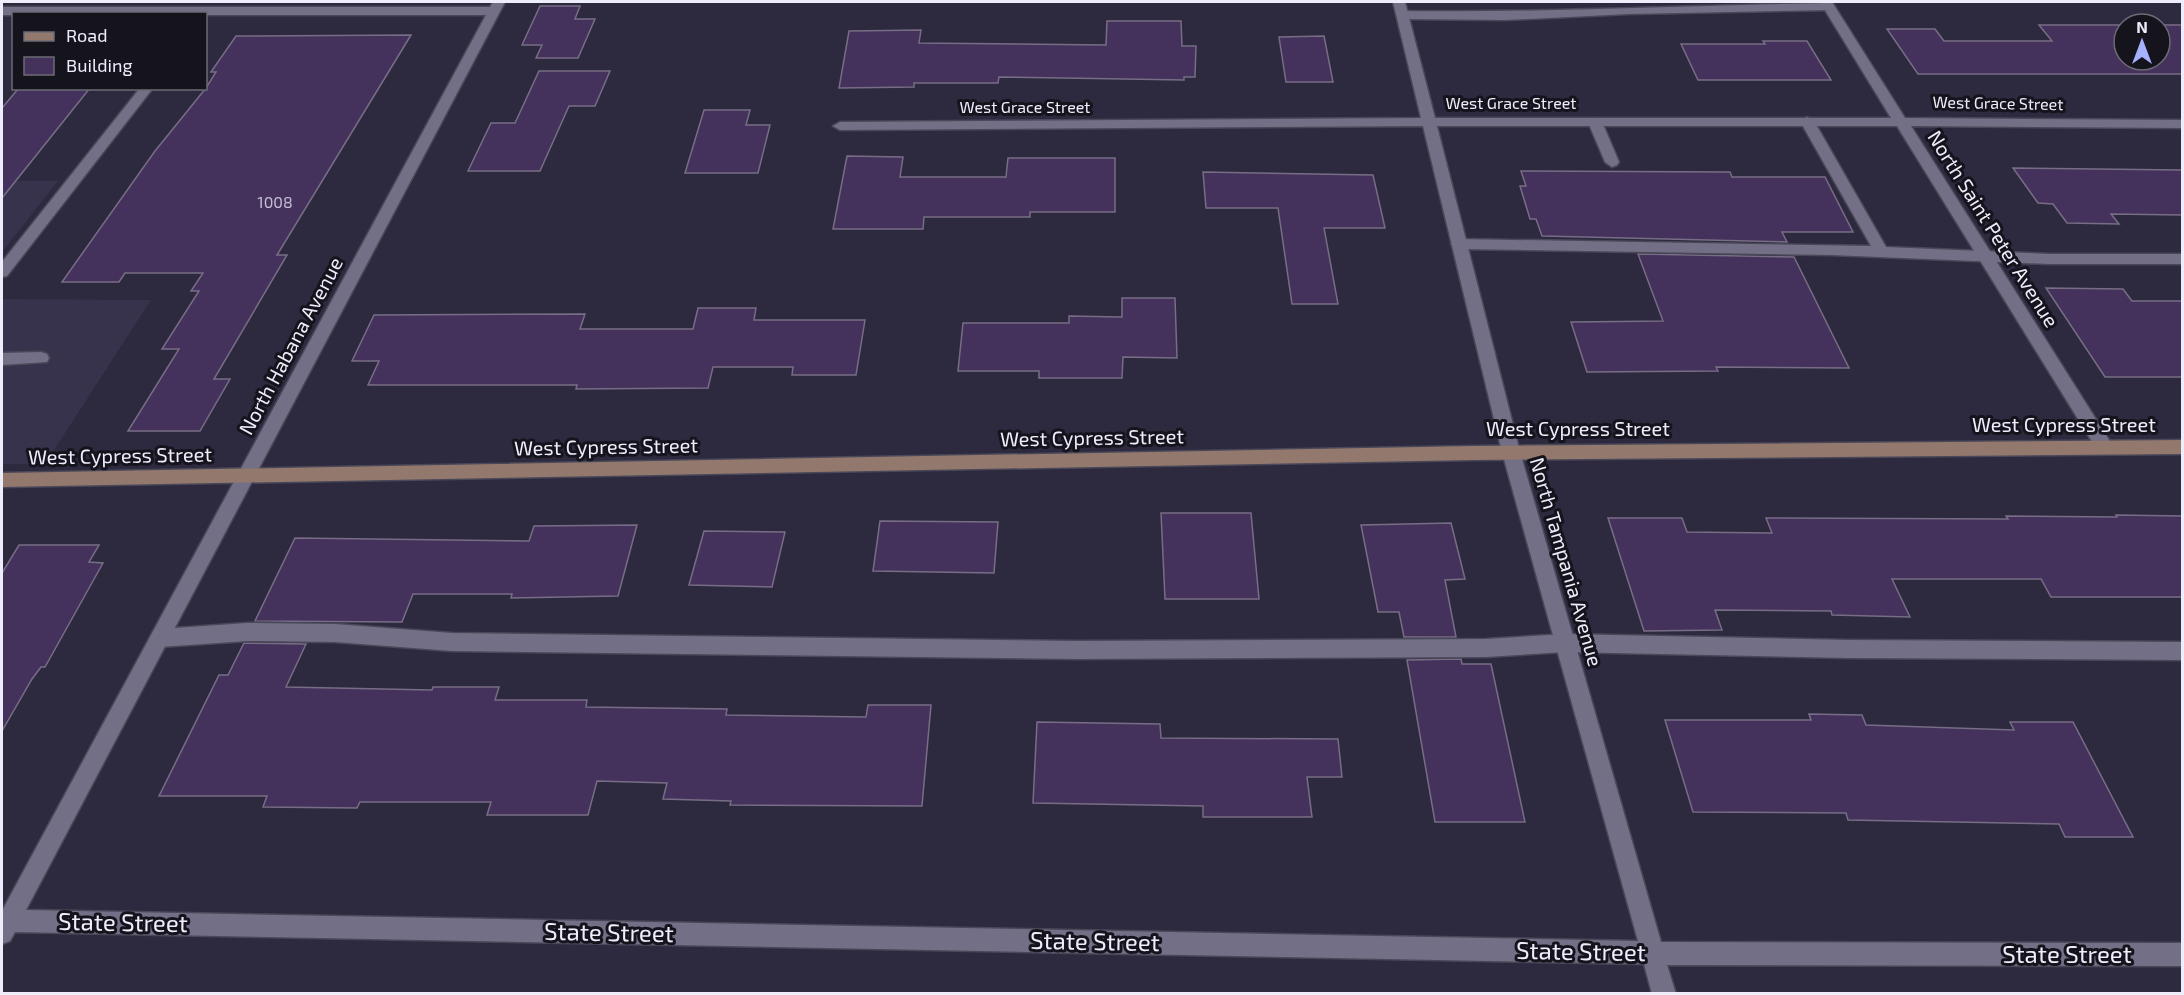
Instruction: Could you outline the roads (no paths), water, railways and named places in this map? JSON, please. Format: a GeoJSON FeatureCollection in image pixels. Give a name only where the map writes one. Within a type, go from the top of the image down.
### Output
{"type":"FeatureCollection","features":[{"type":"Feature","properties":{"kind":"street"},"geometry":{"type":"LineString","coordinates":[[1401,8],[1507,16],[1828,4]]}},
{"type":"Feature","properties":{"kind":"street","name":"North Saint Peter Avenue"},"geometry":{"type":"LineString","coordinates":[[1828,4],[2105,448]]}},
{"type":"Feature","properties":{"kind":"street"},"geometry":{"type":"LineString","coordinates":[[2,11],[496,6]]}},
{"type":"Feature","properties":{"kind":"street","name":"North Habana Avenue"},"geometry":{"type":"LineString","coordinates":[[5,927],[247,477],[496,6]]}},
{"type":"Feature","properties":{"kind":"street","name":"North Tampania Avenue"},"geometry":{"type":"LineString","coordinates":[[1401,8],[1431,121],[1511,452],[1664,993]]}},
{"type":"Feature","properties":{"kind":"street"},"geometry":{"type":"LineString","coordinates":[[2,272],[145,90]]}},
{"type":"Feature","properties":{"kind":"street","name":"West Grace Street"},"geometry":{"type":"LineString","coordinates":[[840,126],[1431,121],[1900,120],[2182,123]]}},
{"type":"Feature","properties":{"kind":"street"},"geometry":{"type":"LineString","coordinates":[[1807,121],[1882,253]]}},
{"type":"Feature","properties":{"kind":"street"},"geometry":{"type":"LineString","coordinates":[[1595,122],[1612,162]]}},
{"type":"Feature","properties":{"kind":"street"},"geometry":{"type":"LineString","coordinates":[[1459,244],[1819,250],[2049,259],[2182,259]]}},
{"type":"Feature","properties":{"kind":"street"},"geometry":{"type":"LineString","coordinates":[[2,359],[41,358]]}},
{"type":"Feature","properties":{"kind":"street","name":"West Cypress Street"},"geometry":{"type":"LineString","coordinates":[[2,480],[1511,452],[2182,447]]}},
{"type":"Feature","properties":{"kind":"street"},"geometry":{"type":"LineString","coordinates":[[160,638],[248,632],[335,633],[452,642],[1078,650],[1486,648],[1565,643],[1848,649],[2182,651]]}},
{"type":"Feature","properties":{"kind":"street","name":"State Street"},"geometry":{"type":"LineString","coordinates":[[5,927],[1653,953],[2182,955]]}}]}
